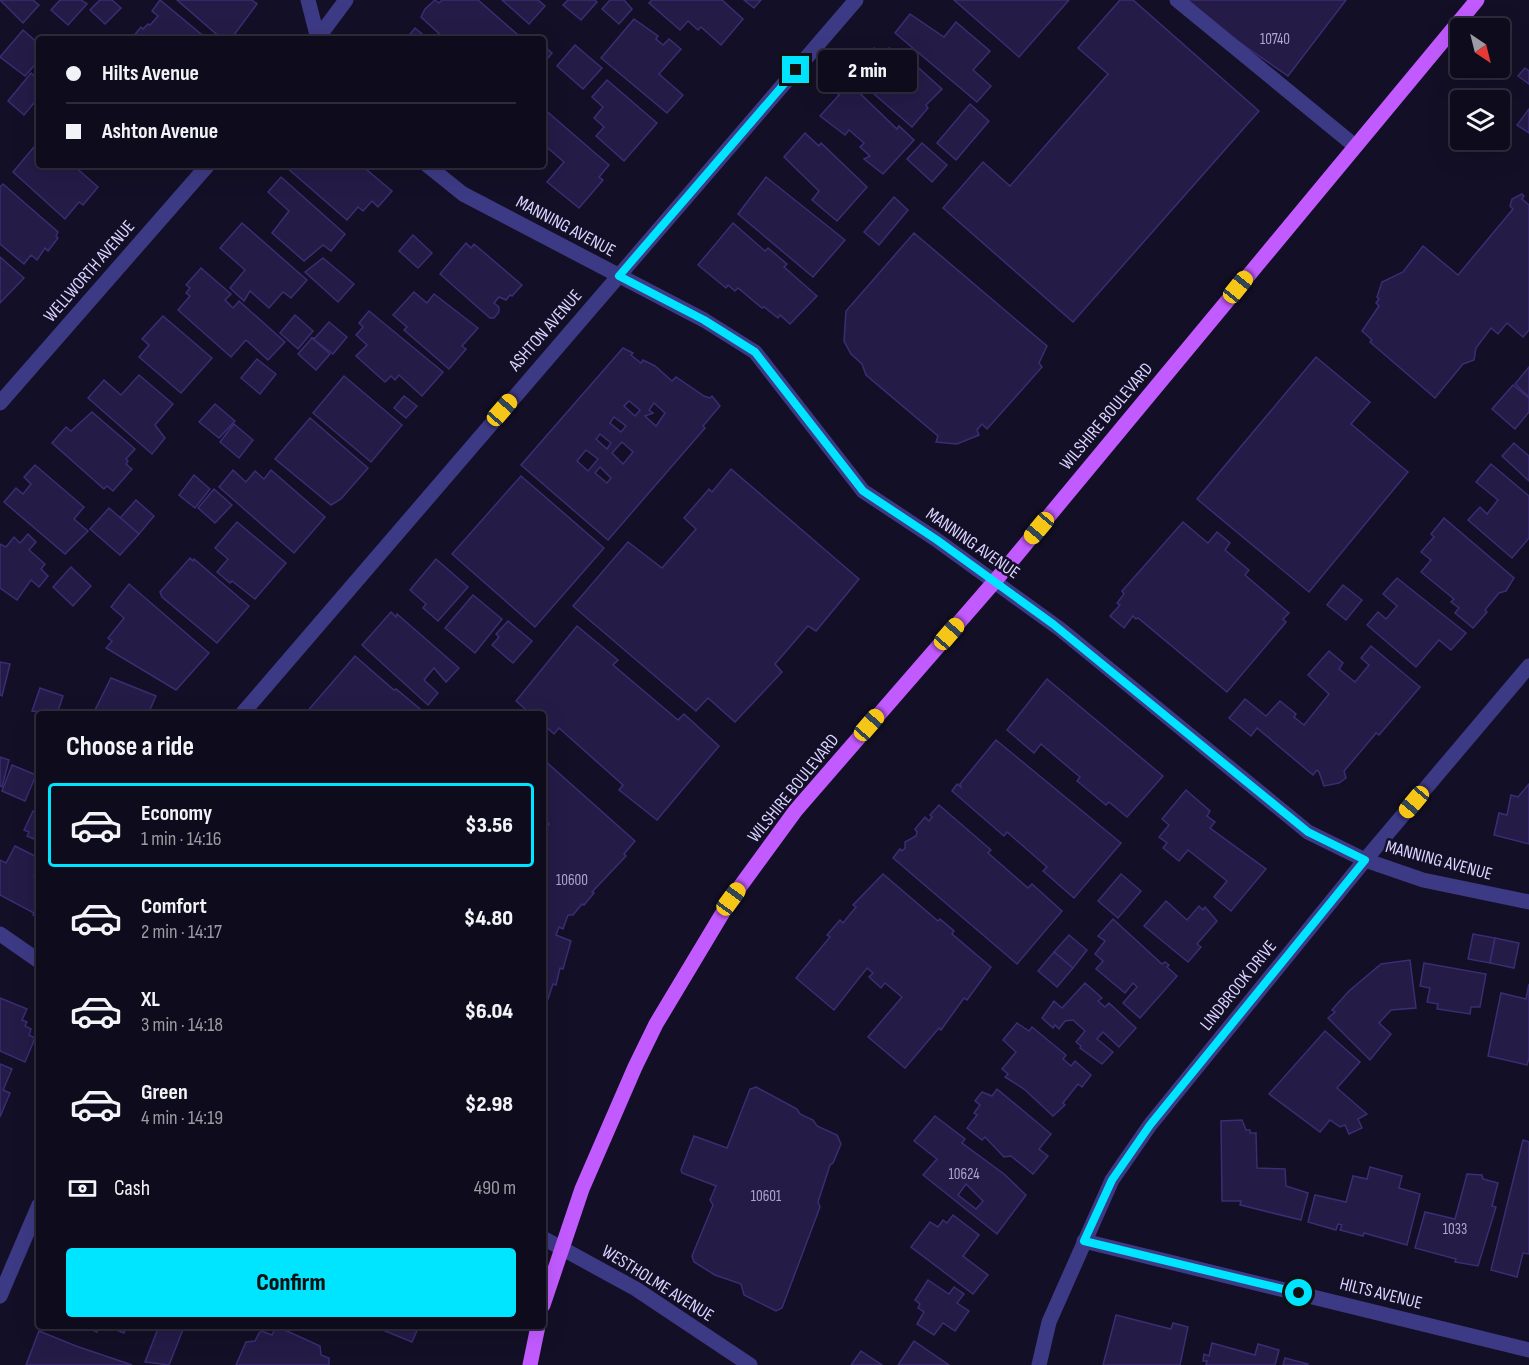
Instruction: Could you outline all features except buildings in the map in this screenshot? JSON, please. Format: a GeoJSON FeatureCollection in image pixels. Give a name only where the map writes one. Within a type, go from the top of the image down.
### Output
{"type":"FeatureCollection","features":[{"type":"Feature","properties":{"kind":"main road","name":"WILSHIRE BOULEVARD"},"geometry":{"type":"LineString","coordinates":[[546,1295],[582,1189],[656,1024],[731,899],[796,810],[995,581],[1477,0]]}},
{"type":"Feature","properties":{"kind":"main road"},"geometry":{"type":"LineString","coordinates":[[530,1365],[537,1329]]}},
{"type":"Feature","properties":{"kind":"street"},"geometry":{"type":"LineString","coordinates":[[308,0],[316,36]]}},
{"type":"Feature","properties":{"kind":"street"},"geometry":{"type":"LineString","coordinates":[[319,36],[346,0]]}},
{"type":"Feature","properties":{"kind":"street","name":"ASHTON AVENUE"},"geometry":{"type":"LineString","coordinates":[[245,711],[856,0]]}},
{"type":"Feature","properties":{"kind":"street"},"geometry":{"type":"LineString","coordinates":[[1177,0],[1355,146]]}},
{"type":"Feature","properties":{"kind":"street","name":"WELLWORTH AVENUE"},"geometry":{"type":"LineString","coordinates":[[0,403],[205,168]]}},
{"type":"Feature","properties":{"kind":"street","name":"MANNING AVENUE"},"geometry":{"type":"LineString","coordinates":[[431,168],[463,194],[704,320],[755,352],[863,491],[995,581],[1059,630],[1308,832],[1365,860],[1423,880],[1529,902]]}},
{"type":"Feature","properties":{"kind":"street","name":"LINDBROOK DRIVE"},"geometry":{"type":"LineString","coordinates":[[1039,1365],[1049,1322],[1112,1180],[1150,1125],[1365,860],[1529,666]]}},
{"type":"Feature","properties":{"kind":"street"},"geometry":{"type":"LineString","coordinates":[[0,934],[36,960]]}},
{"type":"Feature","properties":{"kind":"street"},"geometry":{"type":"LineString","coordinates":[[0,1296],[36,1212]]}},
{"type":"Feature","properties":{"kind":"street","name":"WESTHOLME AVENUE"},"geometry":{"type":"LineString","coordinates":[[546,1239],[636,1289],[750,1365]]}},
{"type":"Feature","properties":{"kind":"street","name":"HILTS AVENUE"},"geometry":{"type":"LineString","coordinates":[[1084,1241],[1529,1350]]}},
{"type":"Feature","properties":{"kind":"route"},"geometry":{"type":"LineString","coordinates":[[796,70],[619,276],[704,320],[755,352],[863,491],[937,540],[1053,624],[1308,832],[1365,860],[1150,1125],[1112,1180],[1084,1241],[1299,1293]]}}]}
